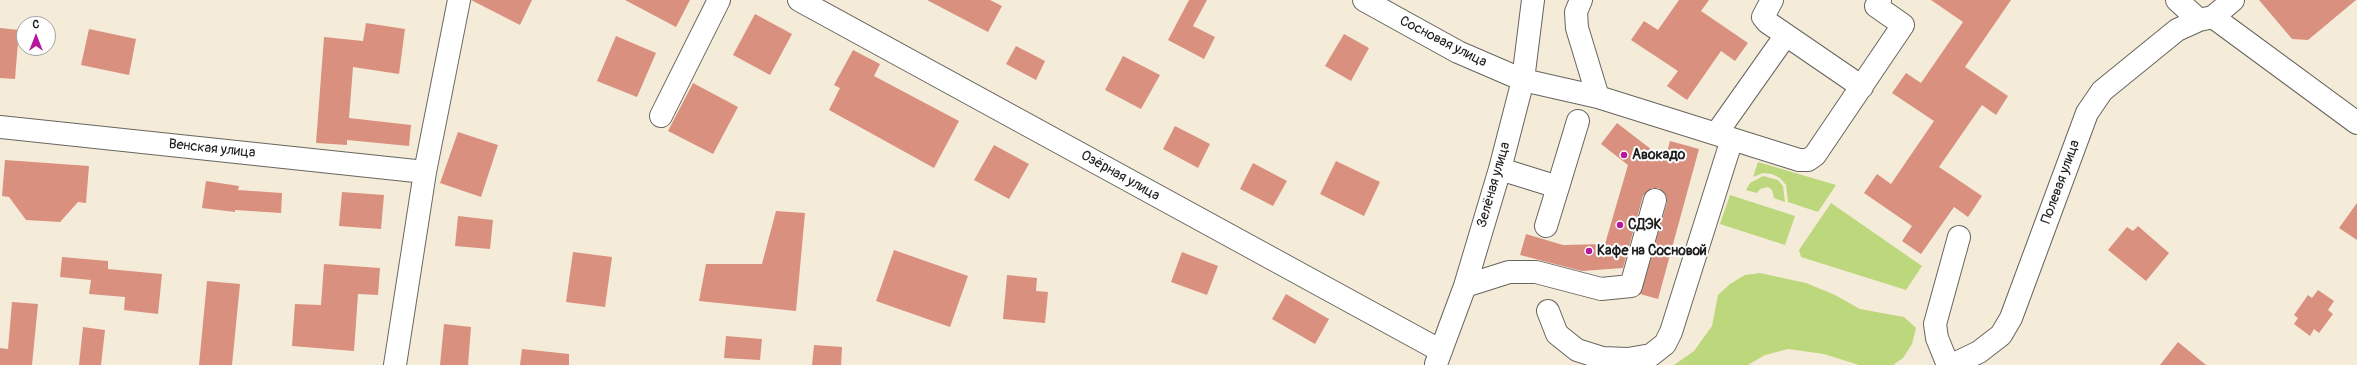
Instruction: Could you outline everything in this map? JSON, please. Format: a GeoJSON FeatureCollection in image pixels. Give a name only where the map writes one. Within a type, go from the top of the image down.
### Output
{"type":"FeatureCollection","features":[{"type":"Feature","properties":{"kind":"street"},"geometry":{"type":"LineString","coordinates":[[395,365],[425,172],[459,0]]}},
{"type":"Feature","properties":{"kind":"street"},"geometry":{"type":"LineString","coordinates":[[661,116],[719,0]]}},
{"type":"Feature","properties":{"kind":"street","name":"Озёрная улица"},"geometry":{"type":"LineString","coordinates":[[799,0],[1438,358]]}},
{"type":"Feature","properties":{"kind":"street","name":"Сосновая улица"},"geometry":{"type":"LineString","coordinates":[[1364,0],[1458,52],[1523,80],[1598,97],[1799,160],[1808,160],[1815,155],[1862,87]]}},
{"type":"Feature","properties":{"kind":"street","name":"Зелёная улица"},"geometry":{"type":"LineString","coordinates":[[1438,358],[1465,286],[1500,169],[1523,80],[1533,0]]}},
{"type":"Feature","properties":{"kind":"street"},"geometry":{"type":"LineString","coordinates":[[1581,0],[1576,12],[1576,28],[1598,97]]}},
{"type":"Feature","properties":{"kind":"street"},"geometry":{"type":"LineString","coordinates":[[1772,0],[1763,17],[1767,22],[1862,87],[1903,25],[1874,2]]}},
{"type":"Feature","properties":{"kind":"street"},"geometry":{"type":"LineString","coordinates":[[2177,0],[2206,18],[2357,123]]}},
{"type":"Feature","properties":{"kind":"street","name":"Полевая улица"},"geometry":{"type":"LineString","coordinates":[[1952,365],[1979,352],[2001,335],[2011,318],[2087,113],[2102,91],[2177,30],[2206,18],[2233,0]]}},
{"type":"Feature","properties":{"kind":"street"},"geometry":{"type":"LineString","coordinates":[[1548,311],[1557,334],[1577,350],[1602,358],[1628,359],[1652,355],[1665,344],[1671,332],[1724,137],[1786,35]]}},
{"type":"Feature","properties":{"kind":"street"},"geometry":{"type":"LineString","coordinates":[[1546,226],[1578,121]]}},
{"type":"Feature","properties":{"kind":"street","name":"Венская улица"},"geometry":{"type":"LineString","coordinates":[[0,127],[425,172]]}},
{"type":"Feature","properties":{"kind":"street"},"geometry":{"type":"LineString","coordinates":[[1500,169],[1558,187]]}},
{"type":"Feature","properties":{"kind":"street"},"geometry":{"type":"LineString","coordinates":[[1465,286],[1509,272],[1536,272],[1601,289],[1631,286],[1655,200]]}},
{"type":"Feature","properties":{"kind":"street"},"geometry":{"type":"LineString","coordinates":[[1948,365],[1936,338],[1935,324],[1959,237]]}},
{"type":"Feature","properties":{"kind":"green space"},"geometry":{"type":"Polygon","coordinates":[[[1758,162],[1836,185],[1818,212],[1788,202],[1786,185],[1780,178],[1772,174],[1763,173],[1753,177],[1758,162]]]}},
{"type":"Feature","properties":{"kind":"green space"},"geometry":{"type":"Polygon","coordinates":[[[1763,176],[1778,180],[1783,186],[1785,202],[1774,198],[1772,190],[1768,187],[1760,189],[1757,193],[1746,190],[1750,183],[1763,176]]]}},
{"type":"Feature","properties":{"kind":"green space"},"geometry":{"type":"Polygon","coordinates":[[[1730,195],[1795,216],[1785,245],[1720,224],[1730,195]]]}},
{"type":"Feature","properties":{"kind":"green space"},"geometry":{"type":"Polygon","coordinates":[[[1831,203],[1922,266],[1906,290],[1801,257],[1799,250],[1831,203]]]}},
{"type":"Feature","properties":{"kind":"green space"},"geometry":{"type":"Polygon","coordinates":[[[1760,273],[1806,283],[1835,295],[1860,309],[1904,317],[1916,328],[1912,344],[1903,358],[1893,365],[1859,365],[1824,354],[1788,349],[1765,355],[1748,365],[1674,365],[1694,351],[1712,326],[1718,295],[1730,284],[1745,275],[1760,273]]]}},
{"type":"Feature","properties":{"kind":"building"},"geometry":{"type":"Polygon","coordinates":[[[471,0],[532,0],[520,25],[471,0]]]}},
{"type":"Feature","properties":{"kind":"building"},"geometry":{"type":"Polygon","coordinates":[[[625,0],[690,0],[676,27],[625,0]]]}},
{"type":"Feature","properties":{"kind":"building"},"geometry":{"type":"Polygon","coordinates":[[[927,0],[990,0],[1002,6],[988,32],[927,0]]]}},
{"type":"Feature","properties":{"kind":"building"},"geometry":{"type":"Polygon","coordinates":[[[1189,0],[1207,0],[1193,26],[1215,37],[1204,59],[1168,40],[1189,0]]]}},
{"type":"Feature","properties":{"kind":"building"},"geometry":{"type":"Polygon","coordinates":[[[1679,0],[1709,0],[1701,11],[1748,43],[1735,61],[1721,51],[1687,100],[1667,86],[1678,71],[1631,40],[1644,21],[1658,30],[1679,0]]]}},
{"type":"Feature","properties":{"kind":"building"},"geometry":{"type":"Polygon","coordinates":[[[1931,0],[2011,0],[1965,67],[2008,96],[1996,115],[1982,105],[1939,167],[1982,196],[1968,217],[1954,207],[1921,254],[1902,241],[1912,226],[1864,193],[1877,174],[1891,184],[1934,121],[1892,93],[1906,73],[1921,83],[1963,22],[1931,0]]]}},
{"type":"Feature","properties":{"kind":"building"},"geometry":{"type":"Polygon","coordinates":[[[2259,0],[2356,0],[2308,40],[2292,39],[2259,0]]]}},
{"type":"Feature","properties":{"kind":"building"},"geometry":{"type":"Polygon","coordinates":[[[755,14],[792,34],[770,75],[733,55],[755,14]]]}},
{"type":"Feature","properties":{"kind":"building"},"geometry":{"type":"Polygon","coordinates":[[[366,23],[405,29],[399,74],[353,67],[349,118],[411,125],[409,146],[347,140],[347,145],[316,143],[324,37],[363,41],[366,23]]]}},
{"type":"Feature","properties":{"kind":"building"},"geometry":{"type":"Polygon","coordinates":[[[0,28],[16,30],[17,56],[15,79],[0,78],[0,28]]]}},
{"type":"Feature","properties":{"kind":"building"},"geometry":{"type":"Polygon","coordinates":[[[89,29],[136,39],[129,75],[81,65],[89,29]]]}},
{"type":"Feature","properties":{"kind":"building"},"geometry":{"type":"Polygon","coordinates":[[[1344,34],[1369,48],[1351,81],[1325,66],[1344,34]]]}},
{"type":"Feature","properties":{"kind":"building"},"geometry":{"type":"Polygon","coordinates":[[[616,36],[656,53],[637,97],[597,81],[616,36]]]}},
{"type":"Feature","properties":{"kind":"building"},"geometry":{"type":"Polygon","coordinates":[[[1016,46],[1045,61],[1036,80],[1006,64],[1016,46]]]}},
{"type":"Feature","properties":{"kind":"building"},"geometry":{"type":"Polygon","coordinates":[[[853,50],[880,64],[874,76],[959,121],[934,168],[829,110],[840,88],[834,85],[853,50]]]}},
{"type":"Feature","properties":{"kind":"building"},"geometry":{"type":"Polygon","coordinates":[[[1123,56],[1160,75],[1141,109],[1105,90],[1123,56]]]}},
{"type":"Feature","properties":{"kind":"building"},"geometry":{"type":"Polygon","coordinates":[[[693,83],[738,107],[713,154],[668,131],[693,83]]]}},
{"type":"Feature","properties":{"kind":"building"},"geometry":{"type":"Polygon","coordinates":[[[1617,123],[1665,160],[1670,141],[1699,149],[1658,299],[1640,294],[1667,203],[1667,197],[1659,188],[1652,188],[1643,196],[1623,268],[1582,271],[1520,255],[1526,234],[1563,245],[1605,244],[1628,165],[1601,144],[1617,123]]]}},
{"type":"Feature","properties":{"kind":"building"},"geometry":{"type":"Polygon","coordinates":[[[1175,126],[1210,144],[1198,168],[1163,149],[1175,126]]]}},
{"type":"Feature","properties":{"kind":"building"},"geometry":{"type":"Polygon","coordinates":[[[458,132],[498,145],[481,197],[440,183],[458,132]]]}},
{"type":"Feature","properties":{"kind":"building"},"geometry":{"type":"Polygon","coordinates":[[[994,145],[1029,164],[1009,199],[974,180],[994,145]]]}},
{"type":"Feature","properties":{"kind":"building"},"geometry":{"type":"Polygon","coordinates":[[[5,160],[89,166],[86,203],[78,202],[60,222],[26,220],[9,197],[2,196],[5,160]]]}},
{"type":"Feature","properties":{"kind":"building"},"geometry":{"type":"Polygon","coordinates":[[[1336,161],[1380,182],[1364,216],[1320,194],[1336,161]]]}},
{"type":"Feature","properties":{"kind":"building"},"geometry":{"type":"Polygon","coordinates":[[[1253,163],[1287,181],[1273,206],[1240,189],[1253,163]]]}},
{"type":"Feature","properties":{"kind":"building"},"geometry":{"type":"Polygon","coordinates":[[[206,181],[239,186],[238,190],[282,193],[281,213],[235,210],[235,212],[202,208],[206,181]]]}},
{"type":"Feature","properties":{"kind":"building"},"geometry":{"type":"Polygon","coordinates":[[[342,192],[384,195],[381,229],[339,226],[342,192]]]}},
{"type":"Feature","properties":{"kind":"building"},"geometry":{"type":"Polygon","coordinates":[[[2357,203],[2357,240],[2339,228],[2357,203]]]}},
{"type":"Feature","properties":{"kind":"building"},"geometry":{"type":"Polygon","coordinates":[[[776,211],[805,213],[796,311],[699,301],[706,264],[762,264],[776,211]]]}},
{"type":"Feature","properties":{"kind":"building"},"geometry":{"type":"Polygon","coordinates":[[[458,216],[493,220],[490,249],[455,246],[458,216]]]}},
{"type":"Feature","properties":{"kind":"building"},"geometry":{"type":"Polygon","coordinates":[[[2138,226],[2169,253],[2146,281],[2108,250],[2127,227],[2133,231],[2138,226]]]}},
{"type":"Feature","properties":{"kind":"building"},"geometry":{"type":"Polygon","coordinates":[[[894,250],[968,276],[950,327],[876,301],[894,250]]]}},
{"type":"Feature","properties":{"kind":"building"},"geometry":{"type":"Polygon","coordinates":[[[573,252],[612,257],[605,307],[566,302],[573,252]]]}},
{"type":"Feature","properties":{"kind":"building"},"geometry":{"type":"Polygon","coordinates":[[[1182,252],[1218,266],[1207,295],[1171,282],[1182,252]]]}},
{"type":"Feature","properties":{"kind":"building"},"geometry":{"type":"Polygon","coordinates":[[[62,257],[108,261],[108,269],[162,274],[158,314],[124,310],[125,297],[89,294],[91,280],[60,277],[62,257]]]}},
{"type":"Feature","properties":{"kind":"building"},"geometry":{"type":"Polygon","coordinates":[[[324,264],[380,268],[378,295],[358,294],[354,351],[292,346],[295,304],[321,305],[324,264]]]}},
{"type":"Feature","properties":{"kind":"building"},"geometry":{"type":"Polygon","coordinates":[[[1007,275],[1037,278],[1036,291],[1048,292],[1045,323],[1003,319],[1007,275]]]}},
{"type":"Feature","properties":{"kind":"building"},"geometry":{"type":"Polygon","coordinates":[[[207,281],[240,284],[232,365],[199,365],[207,281]]]}},
{"type":"Feature","properties":{"kind":"building"},"geometry":{"type":"Polygon","coordinates":[[[2318,290],[2334,301],[2328,310],[2333,314],[2319,333],[2314,329],[2310,336],[2294,324],[2298,318],[2294,315],[2308,295],[2312,298],[2318,290]]]}},
{"type":"Feature","properties":{"kind":"building"},"geometry":{"type":"Polygon","coordinates":[[[1286,294],[1329,319],[1315,344],[1272,319],[1286,294]]]}},
{"type":"Feature","properties":{"kind":"building"},"geometry":{"type":"Polygon","coordinates":[[[12,302],[38,304],[32,365],[0,365],[0,348],[8,349],[12,302]]]}},
{"type":"Feature","properties":{"kind":"building"},"geometry":{"type":"Polygon","coordinates":[[[444,324],[471,327],[468,365],[440,365],[444,324]]]}},
{"type":"Feature","properties":{"kind":"building"},"geometry":{"type":"Polygon","coordinates":[[[83,327],[105,330],[101,365],[79,365],[83,327]]]}},
{"type":"Feature","properties":{"kind":"building"},"geometry":{"type":"Polygon","coordinates":[[[726,336],[762,339],[760,360],[724,358],[726,336]]]}},
{"type":"Feature","properties":{"kind":"building"},"geometry":{"type":"Polygon","coordinates":[[[2178,342],[2206,365],[2160,365],[2178,342]]]}},
{"type":"Feature","properties":{"kind":"building"},"geometry":{"type":"Polygon","coordinates":[[[814,345],[842,347],[841,365],[812,365],[814,345]]]}},
{"type":"Feature","properties":{"kind":"building"},"geometry":{"type":"Polygon","coordinates":[[[522,349],[569,354],[569,365],[520,365],[522,349]]]}},
{"type":"Feature","properties":{"kind":"place","name":"Авокадо"},"geometry":{"type":"Point","coordinates":[1624,155]}},
{"type":"Feature","properties":{"kind":"place","name":"СДЭК"},"geometry":{"type":"Point","coordinates":[1620,225]}},
{"type":"Feature","properties":{"kind":"place","name":"Кафе на Сосновой"},"geometry":{"type":"Point","coordinates":[1589,251]}}]}
